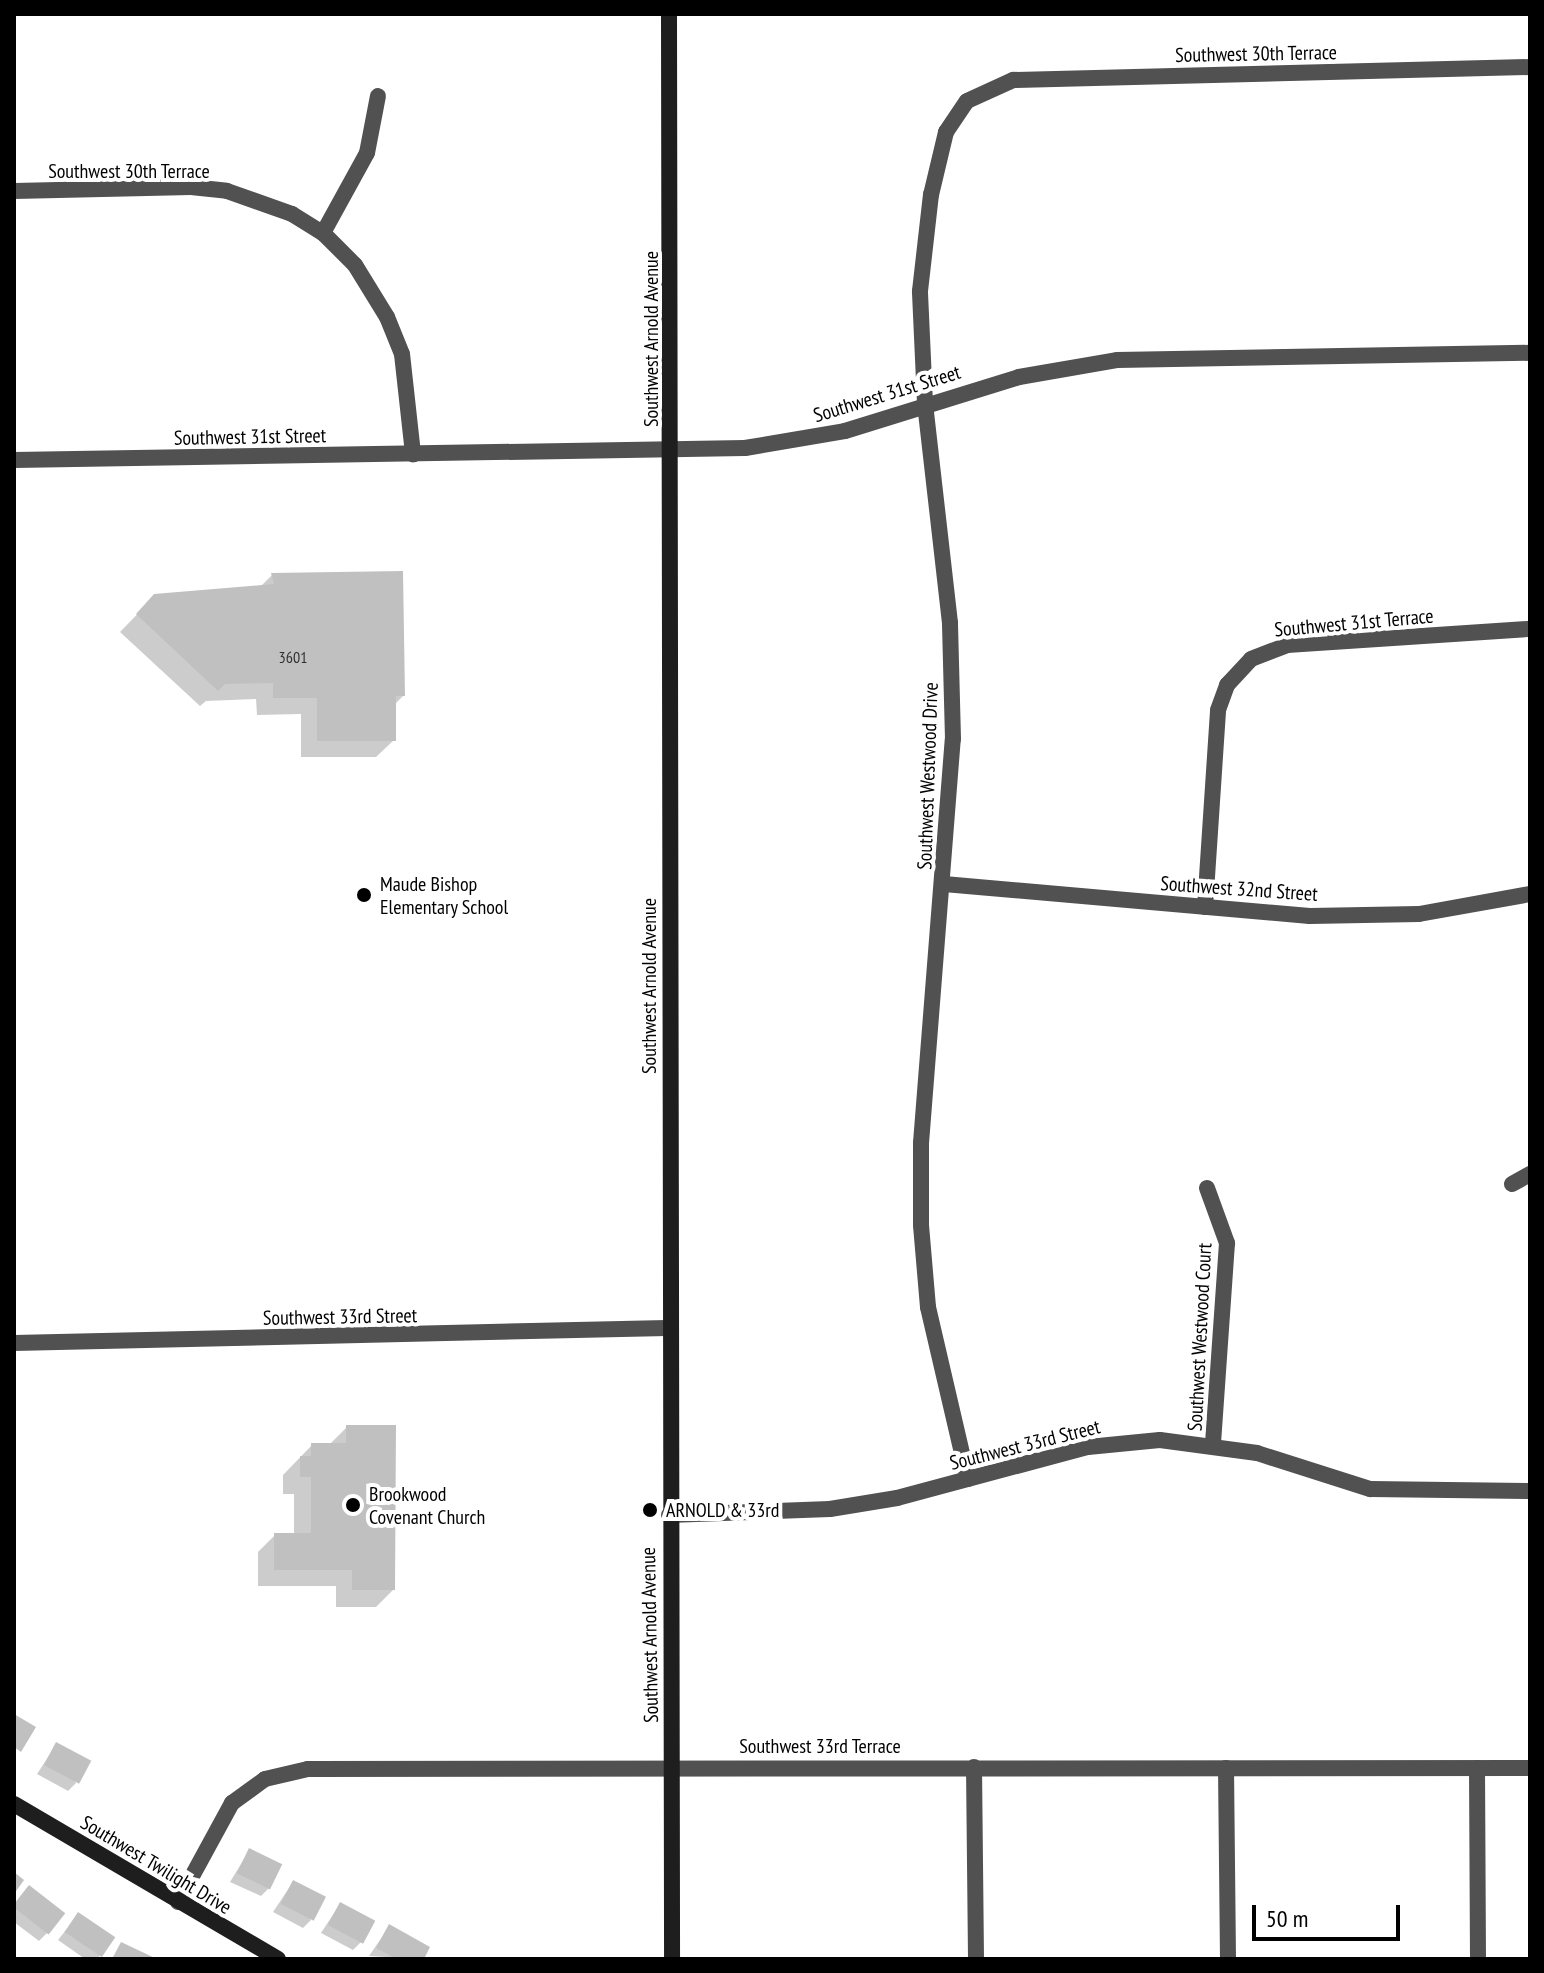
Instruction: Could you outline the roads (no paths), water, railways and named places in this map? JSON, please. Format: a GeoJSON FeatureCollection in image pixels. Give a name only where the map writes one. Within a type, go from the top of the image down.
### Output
{"type":"FeatureCollection","features":[{"type":"Feature","properties":{"kind":"street","name":"Southwest Arnold Avenue"},"geometry":{"type":"LineString","coordinates":[[669,14],[672,452],[667,1328],[673,1765],[672,1959]]}},
{"type":"Feature","properties":{"kind":"street","name":"Southwest 30th Terrace"},"geometry":{"type":"LineString","coordinates":[[985,89],[1013,80],[1530,67]]}},
{"type":"Feature","properties":{"kind":"street","name":"Southwest Westwood Drive"},"geometry":{"type":"LineString","coordinates":[[968,1479],[934,1337],[921,1225],[921,1143],[944,884],[953,739],[942,520],[925,403],[920,291],[931,195],[946,132],[967,101],[985,89]]}},
{"type":"Feature","properties":{"kind":"street"},"geometry":{"type":"LineString","coordinates":[[323,233],[367,153],[378,96]]}},
{"type":"Feature","properties":{"kind":"street","name":"Southwest 30th Terrace"},"geometry":{"type":"LineString","coordinates":[[14,191],[191,187],[227,191],[282,210],[323,233],[355,265],[387,317],[402,354],[413,454]]}},
{"type":"Feature","properties":{"kind":"street","name":"Southwest 31st Street"},"geometry":{"type":"LineString","coordinates":[[14,460],[672,452],[757,447],[845,431],[925,403],[1019,377],[1117,360],[1530,353]]}},
{"type":"Feature","properties":{"kind":"street","name":"Southwest 31st Terrace"},"geometry":{"type":"LineString","coordinates":[[1205,907],[1218,710],[1227,685],[1251,659],[1287,645],[1530,629]]}},
{"type":"Feature","properties":{"kind":"street","name":"Southwest 32nd Street"},"geometry":{"type":"LineString","coordinates":[[944,884],[1310,916],[1419,914],[1530,894]]}},
{"type":"Feature","properties":{"kind":"street"},"geometry":{"type":"LineString","coordinates":[[1512,1184],[1530,1174]]}},
{"type":"Feature","properties":{"kind":"street","name":"Southwest Westwood Court"},"geometry":{"type":"LineString","coordinates":[[1207,1188],[1227,1243],[1213,1444]]}},
{"type":"Feature","properties":{"kind":"street","name":"Southwest 33rd Street"},"geometry":{"type":"LineString","coordinates":[[14,1343],[667,1328]]}},
{"type":"Feature","properties":{"kind":"street","name":"Southwest 33rd Street"},"geometry":{"type":"LineString","coordinates":[[669,1515],[830,1509],[968,1479],[1088,1447],[1160,1440],[1213,1444],[1257,1453],[1370,1489],[1530,1491]]}},
{"type":"Feature","properties":{"kind":"street","name":"Southwest 33rd Terrace"},"geometry":{"type":"LineString","coordinates":[[178,1902],[232,1803],[281,1773],[673,1765],[1530,1768]]}},
{"type":"Feature","properties":{"kind":"street"},"geometry":{"type":"LineString","coordinates":[[974,1767],[976,1959]]}},
{"type":"Feature","properties":{"kind":"street"},"geometry":{"type":"LineString","coordinates":[[1226,1768],[1228,1959]]}},
{"type":"Feature","properties":{"kind":"street"},"geometry":{"type":"LineString","coordinates":[[1477,1768],[1478,1959]]}},
{"type":"Feature","properties":{"kind":"street","name":"Southwest Twilight Drive"},"geometry":{"type":"LineString","coordinates":[[14,1804],[278,1959]]}},
{"type":"Feature","properties":{"kind":"place","name":"Maude Bishop Elementary School"},"geometry":{"type":"Point","coordinates":[364,895]}},
{"type":"Feature","properties":{"kind":"place","name":"Brookwood Covenant Church"},"geometry":{"type":"Point","coordinates":[353,1505]}},
{"type":"Feature","properties":{"kind":"place","name":"ARNOLD & 33rd"},"geometry":{"type":"Point","coordinates":[650,1510]}}]}
